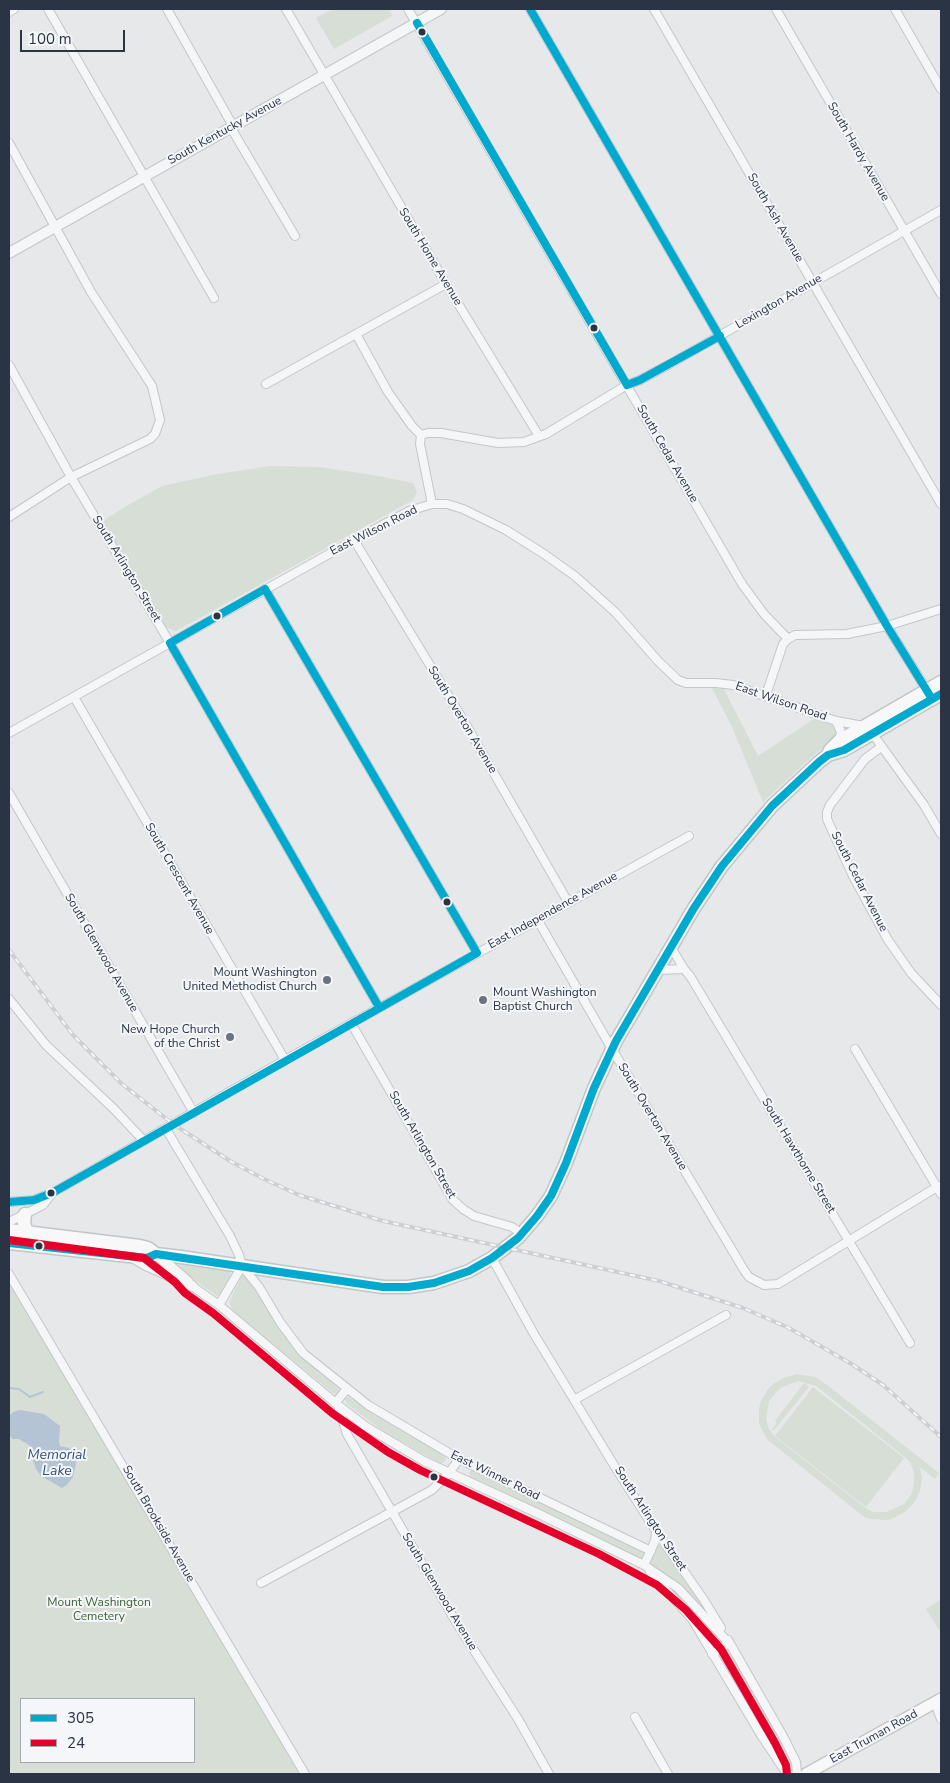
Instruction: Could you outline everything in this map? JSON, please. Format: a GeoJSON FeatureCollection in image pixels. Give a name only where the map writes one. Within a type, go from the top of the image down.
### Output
{"type":"FeatureCollection","features":[{"type":"Feature","properties":{"kind":"main road"},"geometry":{"type":"LineString","coordinates":[[828,756],[830,750],[839,741],[868,730],[933,694],[941,682]]}},
{"type":"Feature","properties":{"kind":"main road"},"geometry":{"type":"LineString","coordinates":[[131,1256],[147,1258],[156,1254],[358,1284],[396,1287],[421,1285],[445,1279],[495,1262],[522,1234],[544,1207],[557,1184],[594,1088],[612,1049],[671,946],[722,866],[751,831],[801,777],[828,756],[844,750],[868,730]]}},
{"type":"Feature","properties":{"kind":"main road"},"geometry":{"type":"LineString","coordinates":[[26,1214],[24,1223],[28,1232]]}},
{"type":"Feature","properties":{"kind":"main road","name":"East Winner Road"},"geometry":{"type":"LineString","coordinates":[[9,1230],[28,1232],[94,1246],[131,1256]]}},
{"type":"Feature","properties":{"kind":"main road","name":"East Winner Road"},"geometry":{"type":"LineString","coordinates":[[9,1243],[140,1246],[148,1248],[156,1254]]}},
{"type":"Feature","properties":{"kind":"main road","name":"East Truman Road"},"geometry":{"type":"LineString","coordinates":[[806,1774],[938,1701]]}},
{"type":"Feature","properties":{"kind":"street"},"geometry":{"type":"LineString","coordinates":[[9,12],[14,9]]}},
{"type":"Feature","properties":{"kind":"street"},"geometry":{"type":"LineString","coordinates":[[48,9],[214,298]]}},
{"type":"Feature","properties":{"kind":"street"},"geometry":{"type":"LineString","coordinates":[[167,9],[295,236]]}},
{"type":"Feature","properties":{"kind":"street","name":"South Home Avenue"},"geometry":{"type":"LineString","coordinates":[[286,9],[446,284],[539,436]]}},
{"type":"Feature","properties":{"kind":"street","name":"South Cedar Avenue"},"geometry":{"type":"LineString","coordinates":[[408,9],[742,584],[764,614],[788,639]]}},
{"type":"Feature","properties":{"kind":"street","name":"South Kentucky Avenue"},"geometry":{"type":"LineString","coordinates":[[9,253],[441,9]]}},
{"type":"Feature","properties":{"kind":"street"},"geometry":{"type":"LineString","coordinates":[[530,9],[887,626],[933,694]]}},
{"type":"Feature","properties":{"kind":"street","name":"South Ash Avenue"},"geometry":{"type":"LineString","coordinates":[[654,9],[941,504]]}},
{"type":"Feature","properties":{"kind":"street","name":"South Hardy Avenue"},"geometry":{"type":"LineString","coordinates":[[776,9],[941,294]]}},
{"type":"Feature","properties":{"kind":"street"},"geometry":{"type":"LineString","coordinates":[[894,9],[941,89]]}},
{"type":"Feature","properties":{"kind":"street"},"geometry":{"type":"LineString","coordinates":[[9,143],[91,292],[152,386],[160,420],[159,426],[152,437],[139,445],[71,476],[9,517]]}},
{"type":"Feature","properties":{"kind":"street","name":"Lexington Avenue"},"geometry":{"type":"LineString","coordinates":[[421,435],[441,433],[498,443],[524,442],[560,427],[627,384],[640,380],[720,336],[941,210]]}},
{"type":"Feature","properties":{"kind":"street"},"geometry":{"type":"LineString","coordinates":[[266,384],[446,284]]}},
{"type":"Feature","properties":{"kind":"street"},"geometry":{"type":"LineString","coordinates":[[356,334],[388,392],[412,426],[421,435],[420,444],[432,504]]}},
{"type":"Feature","properties":{"kind":"street","name":"South Arlington Street"},"geometry":{"type":"LineString","coordinates":[[9,365],[71,476],[170,643],[379,1007]]}},
{"type":"Feature","properties":{"kind":"street","name":"East Wilson Road"},"geometry":{"type":"LineString","coordinates":[[9,733],[354,540],[409,511],[432,504],[447,504],[463,509],[506,530],[544,554],[574,576],[616,613],[658,661],[678,680],[686,683],[733,684],[836,721],[868,730]]}},
{"type":"Feature","properties":{"kind":"street","name":"South Overton Avenue"},"geometry":{"type":"LineString","coordinates":[[354,540],[465,722],[568,902]]}},
{"type":"Feature","properties":{"kind":"street"},"geometry":{"type":"LineString","coordinates":[[266,589],[478,953]]}},
{"type":"Feature","properties":{"kind":"street"},"geometry":{"type":"LineString","coordinates":[[766,695],[780,650],[788,639],[795,635],[847,634],[887,626],[941,609]]}},
{"type":"Feature","properties":{"kind":"street","name":"South Crescent Avenue"},"geometry":{"type":"LineString","coordinates":[[74,697],[285,1060]]}},
{"type":"Feature","properties":{"kind":"street","name":"East Wilson Road"},"geometry":{"type":"LineString","coordinates":[[836,721],[841,732],[839,741]]}},
{"type":"Feature","properties":{"kind":"street"},"geometry":{"type":"LineString","coordinates":[[868,730],[914,791],[941,834]]}},
{"type":"Feature","properties":{"kind":"street","name":"South Cedar Avenue"},"geometry":{"type":"LineString","coordinates":[[881,748],[865,759],[830,805],[827,819],[853,876],[888,940],[911,973],[941,1005]]}},
{"type":"Feature","properties":{"kind":"street","name":"South Glenwood Avenue"},"geometry":{"type":"LineString","coordinates":[[9,793],[194,1112]]}},
{"type":"Feature","properties":{"kind":"street","name":"East Independence Avenue"},"geometry":{"type":"LineString","coordinates":[[9,1202],[34,1200],[52,1193],[379,1007],[689,836]]}},
{"type":"Feature","properties":{"kind":"street","name":"South Overton Avenue"},"geometry":{"type":"LineString","coordinates":[[538,919],[612,1049],[749,1276],[769,1285],[778,1284],[848,1241]]}},
{"type":"Feature","properties":{"kind":"street","name":"South Hawthorne Street"},"geometry":{"type":"LineString","coordinates":[[671,946],[910,1343]]}},
{"type":"Feature","properties":{"kind":"street"},"geometry":{"type":"LineString","coordinates":[[657,970],[684,969]]}},
{"type":"Feature","properties":{"kind":"street"},"geometry":{"type":"LineString","coordinates":[[9,999],[46,1045],[114,1109],[144,1141]]}},
{"type":"Feature","properties":{"kind":"street","name":"South Arlington Street"},"geometry":{"type":"LineString","coordinates":[[351,1023],[453,1200],[474,1216],[512,1227],[522,1234]]}},
{"type":"Feature","properties":{"kind":"street"},"geometry":{"type":"LineString","coordinates":[[848,1241],[940,1189],[855,1049]]}},
{"type":"Feature","properties":{"kind":"street"},"geometry":{"type":"LineString","coordinates":[[166,1129],[230,1236],[242,1266],[219,1305]]}},
{"type":"Feature","properties":{"kind":"street","name":"East Independence Avenue"},"geometry":{"type":"LineString","coordinates":[[9,1222],[43,1205],[52,1193]]}},
{"type":"Feature","properties":{"kind":"street","name":"East Winner Road"},"geometry":{"type":"LineString","coordinates":[[156,1254],[182,1275],[192,1286]]}},
{"type":"Feature","properties":{"kind":"street","name":"East Winner Road"},"geometry":{"type":"LineString","coordinates":[[131,1256],[192,1286],[219,1305],[337,1404],[394,1444],[424,1461],[644,1565],[678,1588],[729,1643]]}},
{"type":"Feature","properties":{"kind":"street","name":"South Arlington Street"},"geometry":{"type":"LineString","coordinates":[[495,1262],[534,1334],[574,1400],[656,1531],[704,1600],[784,1738],[796,1762],[797,1774]]}},
{"type":"Feature","properties":{"kind":"street","name":"East Winner Road"},"geometry":{"type":"LineString","coordinates":[[242,1266],[259,1287],[280,1322],[302,1353],[368,1404],[459,1459],[651,1550]]}},
{"type":"Feature","properties":{"kind":"street","name":"South Brookside Avenue"},"geometry":{"type":"LineString","coordinates":[[9,1274],[305,1774]]}},
{"type":"Feature","properties":{"kind":"street"},"geometry":{"type":"LineString","coordinates":[[574,1400],[726,1315]]}},
{"type":"Feature","properties":{"kind":"street"},"geometry":{"type":"LineString","coordinates":[[337,1404],[347,1389]]}},
{"type":"Feature","properties":{"kind":"street","name":"South Glenwood Avenue"},"geometry":{"type":"LineString","coordinates":[[337,1404],[347,1434],[456,1622],[518,1719],[549,1774]]}},
{"type":"Feature","properties":{"kind":"street"},"geometry":{"type":"LineString","coordinates":[[261,1583],[432,1490],[450,1473],[459,1459]]}},
{"type":"Feature","properties":{"kind":"street"},"geometry":{"type":"LineString","coordinates":[[644,1565],[655,1541],[656,1531]]}},
{"type":"Feature","properties":{"kind":"street","name":"East Winner Road"},"geometry":{"type":"LineString","coordinates":[[644,1565],[692,1619],[784,1771],[789,1774]]}},
{"type":"Feature","properties":{"kind":"street"},"geometry":{"type":"LineString","coordinates":[[712,1654],[729,1643]]}},
{"type":"Feature","properties":{"kind":"street"},"geometry":{"type":"LineString","coordinates":[[938,1701],[941,1719]]}},
{"type":"Feature","properties":{"kind":"street"},"geometry":{"type":"LineString","coordinates":[[635,1716],[668,1774]]}},
{"type":"Feature","properties":{"kind":"green space"},"geometry":{"type":"Polygon","coordinates":[[[333,9],[389,9],[392,16],[334,49],[316,18],[333,9]]]}},
{"type":"Feature","properties":{"kind":"green space"},"geometry":{"type":"Polygon","coordinates":[[[269,466],[320,467],[378,476],[413,483],[417,492],[413,500],[176,631],[163,626],[103,521],[162,486],[212,475],[269,466]]]}},
{"type":"Feature","properties":{"kind":"green space"},"geometry":{"type":"Polygon","coordinates":[[[712,688],[724,689],[758,756],[817,717],[837,725],[838,731],[835,738],[809,759],[763,802],[732,727],[712,688]]]}},
{"type":"Feature","properties":{"kind":"green space"},"geometry":{"type":"Polygon","coordinates":[[[178,1265],[228,1271],[231,1273],[221,1295],[217,1296],[178,1268],[178,1265]]]}},
{"type":"Feature","properties":{"kind":"green space"},"geometry":{"type":"Polygon","coordinates":[[[242,1276],[249,1279],[292,1345],[304,1359],[338,1388],[338,1393],[334,1394],[233,1311],[229,1302],[242,1276]]]}},
{"type":"Feature","properties":{"kind":"green space","name":"Mount Washington Cemetery"},"geometry":{"type":"Polygon","coordinates":[[[9,1282],[33,1321],[300,1774],[9,1774],[9,1282]]]}},
{"type":"Feature","properties":{"kind":"green space"},"geometry":{"type":"Polygon","coordinates":[[[796,1374],[815,1377],[939,1473],[935,1479],[920,1467],[922,1479],[920,1491],[914,1503],[906,1511],[894,1518],[887,1520],[871,1519],[863,1516],[768,1440],[761,1428],[759,1408],[761,1401],[773,1384],[796,1374]],[[798,1381],[780,1388],[769,1401],[766,1419],[769,1429],[775,1437],[868,1510],[886,1512],[904,1504],[911,1495],[914,1484],[914,1472],[910,1462],[816,1386],[798,1381]]]}},
{"type":"Feature","properties":{"kind":"green space"},"geometry":{"type":"Polygon","coordinates":[[[804,1383],[809,1387],[774,1430],[772,1429],[777,1423],[775,1421],[804,1383]]]}},
{"type":"Feature","properties":{"kind":"green space"},"geometry":{"type":"Polygon","coordinates":[[[813,1387],[904,1458],[866,1507],[775,1436],[813,1387]]]}},
{"type":"Feature","properties":{"kind":"green space"},"geometry":{"type":"Polygon","coordinates":[[[348,1397],[441,1453],[445,1456],[446,1460],[441,1464],[383,1431],[347,1404],[345,1399],[348,1397]]]}},
{"type":"Feature","properties":{"kind":"green space"},"geometry":{"type":"Polygon","coordinates":[[[471,1470],[646,1553],[644,1558],[480,1483],[470,1476],[471,1470]]]}},
{"type":"Feature","properties":{"kind":"green space"},"geometry":{"type":"Polygon","coordinates":[[[658,1546],[667,1554],[717,1625],[683,1590],[649,1562],[658,1546]]]}},
{"type":"Feature","properties":{"kind":"green space"},"geometry":{"type":"Polygon","coordinates":[[[941,1600],[941,1633],[926,1609],[941,1600]]]}},
{"type":"Feature","properties":{"kind":"green space"},"geometry":{"type":"Polygon","coordinates":[[[727,1650],[737,1663],[779,1735],[770,1736],[767,1733],[721,1656],[722,1652],[727,1650]]]}},
{"type":"Feature","properties":{"kind":"water","name":"Memorial Lake"},"geometry":{"type":"Polygon","coordinates":[[[20,1410],[44,1414],[60,1426],[60,1446],[69,1448],[73,1453],[76,1463],[73,1477],[62,1488],[41,1476],[36,1469],[31,1454],[32,1447],[19,1439],[13,1439],[9,1436],[9,1416],[13,1412],[20,1410]]]}},
{"type":"Feature","properties":{"kind":"waterway"},"geometry":{"type":"LineString","coordinates":[[9,1388],[19,1389],[30,1397],[43,1392]]}},
{"type":"Feature","properties":{"kind":"railway"},"geometry":{"type":"LineString","coordinates":[[9,950],[73,1035],[122,1084],[173,1124],[230,1161],[264,1179],[299,1195],[383,1221],[659,1281],[743,1308],[789,1328],[850,1363],[883,1385],[941,1437]]}},
{"type":"Feature","properties":{"kind":"transit line","name":"305"},"geometry":{"type":"LineString","coordinates":[[530,9],[887,626],[932,699]]}},
{"type":"Feature","properties":{"kind":"transit line","name":"305"},"geometry":{"type":"LineString","coordinates":[[417,23],[627,385]]}},
{"type":"Feature","properties":{"kind":"transit line","name":"305"},"geometry":{"type":"LineString","coordinates":[[627,385],[640,380],[720,336]]}},
{"type":"Feature","properties":{"kind":"transit line","name":"305"},"geometry":{"type":"LineString","coordinates":[[9,1202],[34,1200],[52,1193],[477,953],[265,589],[170,643],[379,1007]]}},
{"type":"Feature","properties":{"kind":"transit line","name":"305"},"geometry":{"type":"LineString","coordinates":[[9,1243],[147,1258],[156,1254],[383,1287],[408,1287],[434,1283],[469,1271],[492,1258],[518,1238],[551,1196],[566,1163],[594,1088],[616,1041],[694,908],[722,866],[772,806],[819,762],[828,755],[844,750],[941,694]]}},
{"type":"Feature","properties":{"kind":"transit line","name":"24"},"geometry":{"type":"LineString","coordinates":[[9,1240],[144,1258],[332,1413],[388,1452],[420,1470],[599,1554],[657,1585],[686,1610],[721,1649],[775,1743],[786,1765],[787,1774]]}},
{"type":"Feature","properties":{"kind":"place","name":"Mount Washington United Methodist Church"},"geometry":{"type":"Point","coordinates":[327,980]}},
{"type":"Feature","properties":{"kind":"place","name":"Mount Washington Baptist Church"},"geometry":{"type":"Point","coordinates":[483,1000]}},
{"type":"Feature","properties":{"kind":"place","name":"New Hope Church of the Christ"},"geometry":{"type":"Point","coordinates":[230,1037]}}]}
